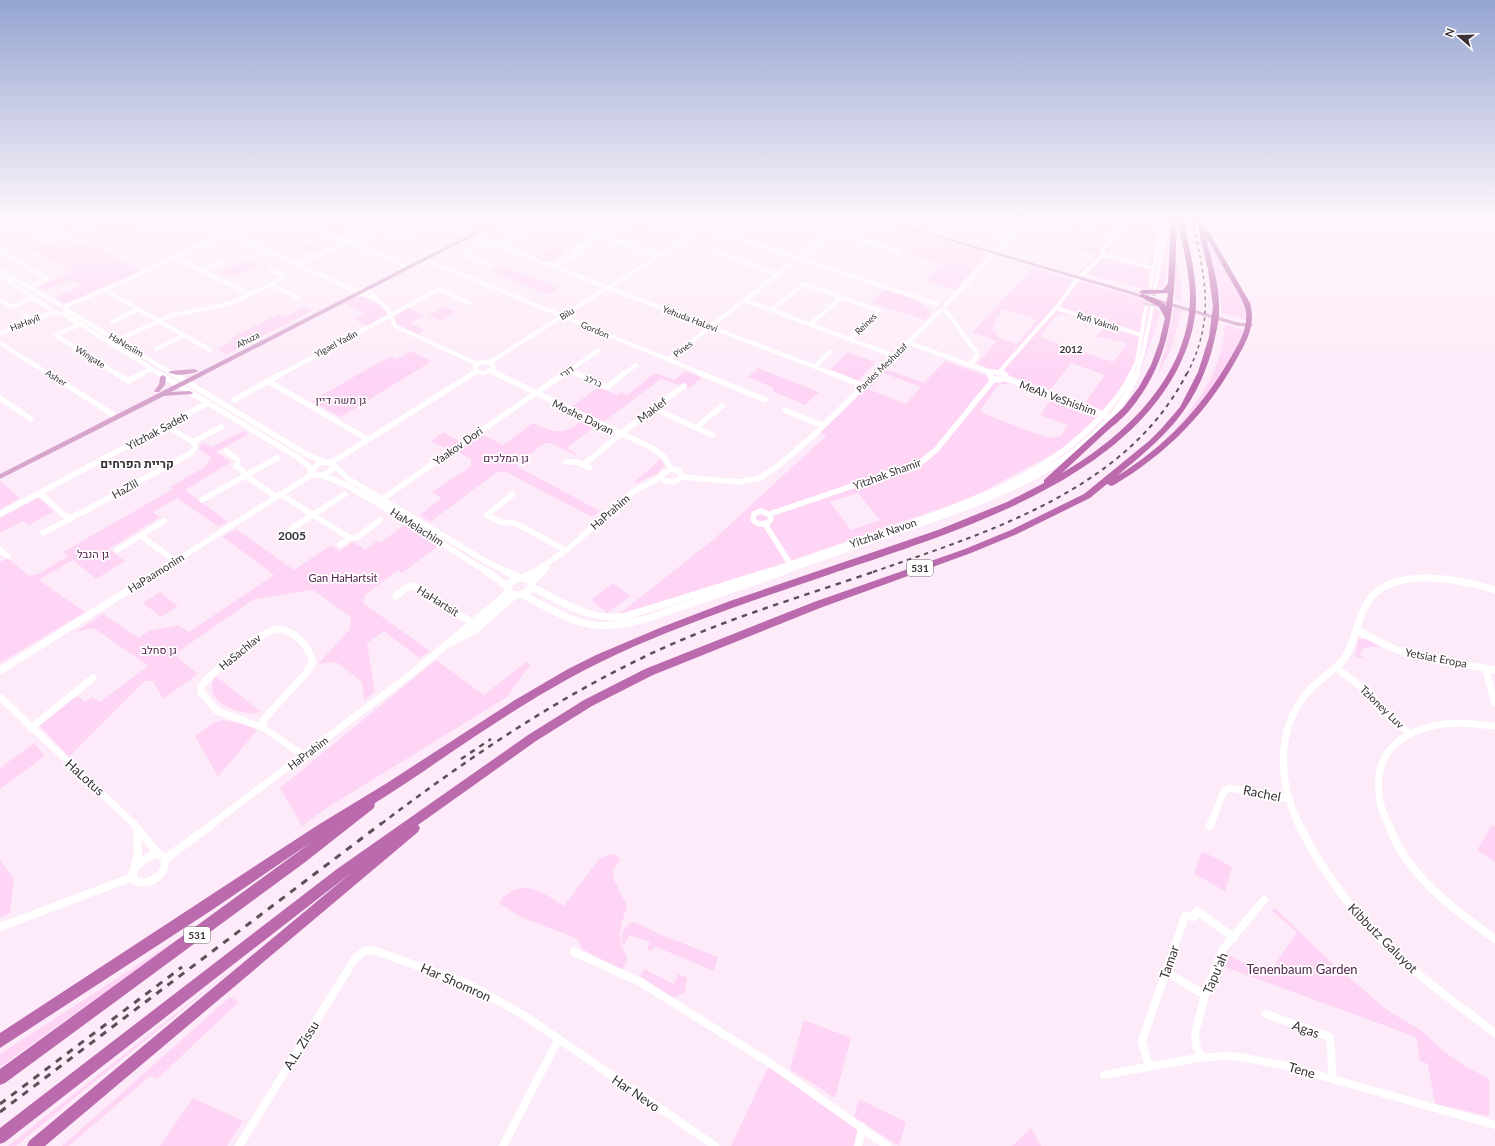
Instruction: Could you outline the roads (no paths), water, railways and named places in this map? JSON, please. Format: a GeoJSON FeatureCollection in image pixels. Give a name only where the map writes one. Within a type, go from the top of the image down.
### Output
{"type":"FeatureCollection","features":[{"type":"Feature","properties":{"kind":"highway"},"geometry":{"type":"LineString","coordinates":[[1034,493],[1110,425],[1138,397],[1157,362],[1173,303],[1172,272]]}},
{"type":"Feature","properties":{"kind":"highway","name":"531"},"geometry":{"type":"LineString","coordinates":[[0,1078],[300,859],[356,817],[389,788],[508,708],[600,658],[700,616],[966,524],[1034,493],[1073,471],[1106,446],[1136,420],[1156,398],[1167,380],[1186,341],[1193,308],[1190,272]]}},
{"type":"Feature","properties":{"kind":"highway","name":"531"},"geometry":{"type":"LineString","coordinates":[[0,1138],[342,873],[564,717],[618,687],[649,672],[810,608],[968,551],[1014,532],[1087,496],[1152,443],[1183,408],[1202,372],[1212,337],[1216,306],[1211,272]]}},
{"type":"Feature","properties":{"kind":"highway"},"geometry":{"type":"LineString","coordinates":[[1087,496],[1116,480],[1159,450],[1199,410],[1212,394],[1229,368],[1250,325],[1250,314],[1244,296],[1229,272]]}},
{"type":"Feature","properties":{"kind":"highway"},"geometry":{"type":"LineString","coordinates":[[1140,294],[1156,294],[1165,292],[1170,288],[1172,279]]}},
{"type":"Feature","properties":{"kind":"highway"},"geometry":{"type":"LineString","coordinates":[[1140,294],[1156,302],[1165,309],[1167,324]]}},
{"type":"Feature","properties":{"kind":"highway"},"geometry":{"type":"LineString","coordinates":[[0,1041],[235,888],[312,835],[389,788]]}},
{"type":"Feature","properties":{"kind":"highway"},"geometry":{"type":"LineString","coordinates":[[34,1146],[463,788]]}},
{"type":"Feature","properties":{"kind":"main road","name":"Ahuza"},"geometry":{"type":"LineString","coordinates":[[0,471],[112,414],[185,380],[202,374],[364,292],[395,272]]}},
{"type":"Feature","properties":{"kind":"main road","name":"Ahuza"},"geometry":{"type":"LineString","coordinates":[[185,380],[195,372],[364,292],[395,272]]}},
{"type":"Feature","properties":{"kind":"main road"},"geometry":{"type":"LineString","coordinates":[[1068,272],[1250,325]]}},
{"type":"Feature","properties":{"kind":"main road"},"geometry":{"type":"LineString","coordinates":[[171,372],[195,372]]}},
{"type":"Feature","properties":{"kind":"main road"},"geometry":{"type":"LineString","coordinates":[[194,386],[194,382],[202,374]]}},
{"type":"Feature","properties":{"kind":"main road"},"geometry":{"type":"LineString","coordinates":[[157,393],[162,385],[163,377]]}},
{"type":"Feature","properties":{"kind":"main road"},"geometry":{"type":"LineString","coordinates":[[157,393],[190,393]]}},
{"type":"Feature","properties":{"kind":"main road","name":"Ahuza"},"geometry":{"type":"LineString","coordinates":[[0,477],[157,393]]}},
{"type":"Feature","properties":{"kind":"street"},"geometry":{"type":"LineString","coordinates":[[4,272],[28,288],[65,308]]}},
{"type":"Feature","properties":{"kind":"street"},"geometry":{"type":"LineString","coordinates":[[28,288],[46,280],[46,278],[37,272]]}},
{"type":"Feature","properties":{"kind":"street"},"geometry":{"type":"LineString","coordinates":[[52,312],[65,308],[142,272]]}},
{"type":"Feature","properties":{"kind":"street"},"geometry":{"type":"LineString","coordinates":[[208,272],[250,294]]}},
{"type":"Feature","properties":{"kind":"street"},"geometry":{"type":"LineString","coordinates":[[118,340],[159,321],[182,313],[229,304],[271,285],[284,276],[276,272]]}},
{"type":"Feature","properties":{"kind":"street"},"geometry":{"type":"LineString","coordinates":[[317,272],[364,292],[380,302],[391,315],[395,326],[477,364],[490,362],[494,366],[490,371],[484,373],[476,372],[367,440],[330,464],[330,471],[321,475]]}},
{"type":"Feature","properties":{"kind":"street","name":"Gordon"},"geometry":{"type":"LineString","coordinates":[[457,272],[765,400]]}},
{"type":"Feature","properties":{"kind":"street","name":"Yehuda HaLevi"},"geometry":{"type":"LineString","coordinates":[[568,272],[864,386]]}},
{"type":"Feature","properties":{"kind":"street","name":"Bilu"},"geometry":{"type":"LineString","coordinates":[[490,362],[633,272]]}},
{"type":"Feature","properties":{"kind":"street"},"geometry":{"type":"LineString","coordinates":[[773,272],[777,274]]}},
{"type":"Feature","properties":{"kind":"street"},"geometry":{"type":"LineString","coordinates":[[842,272],[937,304],[946,304],[976,272]]}},
{"type":"Feature","properties":{"kind":"street"},"geometry":{"type":"LineString","coordinates":[[1000,371],[1056,308],[1084,272]]}},
{"type":"Feature","properties":{"kind":"street"},"geometry":{"type":"LineString","coordinates":[[1150,287],[1152,272]]}},
{"type":"Feature","properties":{"kind":"street"},"geometry":{"type":"LineString","coordinates":[[1155,288],[1158,272]]}},
{"type":"Feature","properties":{"kind":"street","name":"Pines"},"geometry":{"type":"LineString","coordinates":[[668,360],[777,274]]}},
{"type":"Feature","properties":{"kind":"street","name":"HaNesiim"},"geometry":{"type":"LineString","coordinates":[[0,275],[34,297],[52,312],[64,314],[151,370],[176,384]]}},
{"type":"Feature","properties":{"kind":"street","name":"Reines"},"geometry":{"type":"LineString","coordinates":[[771,310],[804,284],[880,311],[850,339]]}},
{"type":"Feature","properties":{"kind":"street"},"geometry":{"type":"LineString","coordinates":[[271,285],[299,298]]}},
{"type":"Feature","properties":{"kind":"street","name":"Yigael Yadin"},"geometry":{"type":"LineString","coordinates":[[234,400],[439,289],[469,303]]}},
{"type":"Feature","properties":{"kind":"street"},"geometry":{"type":"LineString","coordinates":[[105,290],[210,350]]}},
{"type":"Feature","properties":{"kind":"street"},"geometry":{"type":"LineString","coordinates":[[12,308],[34,297]]}},
{"type":"Feature","properties":{"kind":"street"},"geometry":{"type":"LineString","coordinates":[[810,324],[842,297]]}},
{"type":"Feature","properties":{"kind":"street"},"geometry":{"type":"LineString","coordinates":[[0,300],[18,311]]}},
{"type":"Feature","properties":{"kind":"street"},"geometry":{"type":"LineString","coordinates":[[744,300],[895,356]]}},
{"type":"Feature","properties":{"kind":"street"},"geometry":{"type":"LineString","coordinates":[[937,304],[936,308],[943,310],[977,354],[970,365]]}},
{"type":"Feature","properties":{"kind":"street"},"geometry":{"type":"LineString","coordinates":[[943,310],[949,307],[946,304]]}},
{"type":"Feature","properties":{"kind":"street"},"geometry":{"type":"LineString","coordinates":[[52,312],[60,305]]}},
{"type":"Feature","properties":{"kind":"street","name":"HaNesiim"},"geometry":{"type":"LineString","coordinates":[[65,308],[185,380]]}},
{"type":"Feature","properties":{"kind":"street","name":"Rafi Vaknin"},"geometry":{"type":"LineString","coordinates":[[1056,308],[1141,336]]}},
{"type":"Feature","properties":{"kind":"street","name":"Yitzhak Navon"},"geometry":{"type":"LineString","coordinates":[[523,595],[565,618],[585,626],[613,627],[631,624],[985,502],[1045,470],[1077,448],[1111,417],[1137,377],[1145,352],[1149,308],[1141,336],[1140,350],[1132,377],[1119,398],[1087,433],[1058,456],[1036,470],[998,490],[955,508],[791,565],[636,614],[612,619],[578,612],[532,584]]}},
{"type":"Feature","properties":{"kind":"street"},"geometry":{"type":"LineString","coordinates":[[112,322],[139,309]]}},
{"type":"Feature","properties":{"kind":"street","name":"Pardes Meshutaf"},"geometry":{"type":"LineString","coordinates":[[682,477],[739,482],[760,478],[779,465],[823,426],[943,310]]}},
{"type":"Feature","properties":{"kind":"street","name":"HaHayil"},"geometry":{"type":"LineString","coordinates":[[0,335],[52,312]]}},
{"type":"Feature","properties":{"kind":"street"},"geometry":{"type":"LineString","coordinates":[[24,315],[32,320]]}},
{"type":"Feature","properties":{"kind":"street","name":"Wingate"},"geometry":{"type":"LineString","coordinates":[[80,324],[55,335],[128,381],[151,370]]}},
{"type":"Feature","properties":{"kind":"street"},"geometry":{"type":"LineString","coordinates":[[156,349],[184,335]]}},
{"type":"Feature","properties":{"kind":"street","name":"Asher"},"geometry":{"type":"LineString","coordinates":[[0,343],[112,414]]}},
{"type":"Feature","properties":{"kind":"street"},"geometry":{"type":"LineString","coordinates":[[909,343],[990,372],[1000,371],[1005,374],[1005,378],[994,379],[990,376],[990,372]]}},
{"type":"Feature","properties":{"kind":"street","name":"דורי"},"geometry":{"type":"LineString","coordinates":[[535,394],[599,350]]}},
{"type":"Feature","properties":{"kind":"street"},"geometry":{"type":"LineString","coordinates":[[814,367],[830,352]]}},
{"type":"Feature","properties":{"kind":"street"},"geometry":{"type":"LineString","coordinates":[[476,372],[474,368],[477,364]]}},
{"type":"Feature","properties":{"kind":"street","name":"ברלב"},"geometry":{"type":"LineString","coordinates":[[569,370],[607,387],[636,365]]}},
{"type":"Feature","properties":{"kind":"street","name":"Moshe Dayan"},"geometry":{"type":"LineString","coordinates":[[490,371],[658,452],[664,457],[671,469]]}},
{"type":"Feature","properties":{"kind":"street","name":"MeAh VeShishim"},"geometry":{"type":"LineString","coordinates":[[1005,378],[1111,417]]}},
{"type":"Feature","properties":{"kind":"street","name":"Yitzhak Shamir"},"geometry":{"type":"LineString","coordinates":[[770,514],[920,463],[936,450],[994,379]]}},
{"type":"Feature","properties":{"kind":"street","name":"HaMelachim"},"geometry":{"type":"LineString","coordinates":[[185,380],[306,454],[330,464],[350,480],[486,562],[522,578]]}},
{"type":"Feature","properties":{"kind":"street"},"geometry":{"type":"LineString","coordinates":[[268,381],[367,440]]}},
{"type":"Feature","properties":{"kind":"street"},"geometry":{"type":"LineString","coordinates":[[176,384],[299,458],[312,472]]}},
{"type":"Feature","properties":{"kind":"street","name":"Maklef"},"geometry":{"type":"LineString","coordinates":[[583,465],[653,408],[684,386]]}},
{"type":"Feature","properties":{"kind":"street","name":"Yaakov Dori"},"geometry":{"type":"LineString","coordinates":[[382,499],[535,394]]}},
{"type":"Feature","properties":{"kind":"street"},"geometry":{"type":"LineString","coordinates":[[0,398],[31,419]]}},
{"type":"Feature","properties":{"kind":"street","name":"Yitzhak Sadeh"},"geometry":{"type":"LineString","coordinates":[[0,514],[208,403]]}},
{"type":"Feature","properties":{"kind":"street"},"geometry":{"type":"LineString","coordinates":[[696,428],[722,406]]}},
{"type":"Feature","properties":{"kind":"street"},"geometry":{"type":"LineString","coordinates":[[653,408],[712,435]]}},
{"type":"Feature","properties":{"kind":"street"},"geometry":{"type":"LineString","coordinates":[[785,410],[823,426]]}},
{"type":"Feature","properties":{"kind":"street"},"geometry":{"type":"LineString","coordinates":[[166,426],[194,445]]}},
{"type":"Feature","properties":{"kind":"street","name":"HaZlil"},"geometry":{"type":"LineString","coordinates":[[43,533],[190,453],[194,445],[221,427]]}},
{"type":"Feature","properties":{"kind":"street"},"geometry":{"type":"LineString","coordinates":[[226,451],[238,460],[236,467],[244,472],[244,475],[350,538]]}},
{"type":"Feature","properties":{"kind":"street"},"geometry":{"type":"LineString","coordinates":[[202,500],[244,475],[277,458]]}},
{"type":"Feature","properties":{"kind":"street"},"geometry":{"type":"LineString","coordinates":[[566,462],[577,462],[590,468]]}},
{"type":"Feature","properties":{"kind":"street","name":"HaPaamonim"},"geometry":{"type":"LineString","coordinates":[[0,671],[279,495],[312,472],[315,465],[330,464]]}},
{"type":"Feature","properties":{"kind":"street"},"geometry":{"type":"LineString","coordinates":[[671,469],[680,471],[682,477],[678,481],[671,483],[664,481],[661,477],[662,472],[671,469]]}},
{"type":"Feature","properties":{"kind":"street","name":"HaMelachim"},"geometry":{"type":"LineString","coordinates":[[312,472],[344,484],[389,510],[483,569],[508,590]]}},
{"type":"Feature","properties":{"kind":"street","name":"HaPrahim"},"geometry":{"type":"LineString","coordinates":[[532,584],[564,551],[637,488],[661,477]]}},
{"type":"Feature","properties":{"kind":"street"},"geometry":{"type":"LineString","coordinates":[[40,493],[65,516],[74,516]]}},
{"type":"Feature","properties":{"kind":"street"},"geometry":{"type":"LineString","coordinates":[[291,529],[345,494]]}},
{"type":"Feature","properties":{"kind":"street"},"geometry":{"type":"LineString","coordinates":[[513,494],[487,515],[500,522],[515,523],[564,551]]}},
{"type":"Feature","properties":{"kind":"street"},"geometry":{"type":"LineString","coordinates":[[761,511],[770,514],[771,519],[765,524],[757,524],[753,520],[753,516],[761,511]]}},
{"type":"Feature","properties":{"kind":"street"},"geometry":{"type":"LineString","coordinates":[[340,545],[350,538],[358,536],[380,520]]}},
{"type":"Feature","properties":{"kind":"street"},"geometry":{"type":"LineString","coordinates":[[117,550],[164,522]]}},
{"type":"Feature","properties":{"kind":"street"},"geometry":{"type":"LineString","coordinates":[[765,524],[791,565]]}},
{"type":"Feature","properties":{"kind":"street"},"geometry":{"type":"LineString","coordinates":[[141,536],[175,561]]}},
{"type":"Feature","properties":{"kind":"street"},"geometry":{"type":"LineString","coordinates":[[0,550],[8,556]]}},
{"type":"Feature","properties":{"kind":"street","name":"HaPrahim"},"geometry":{"type":"LineString","coordinates":[[522,578],[533,573],[564,551]]}},
{"type":"Feature","properties":{"kind":"street","name":"Kibbutz Galuyot"},"geometry":{"type":"LineString","coordinates":[[1495,590],[1471,582],[1435,577],[1392,583],[1375,592],[1365,607],[1346,659],[1313,686],[1298,704],[1288,725],[1283,752],[1285,780],[1290,798],[1305,839],[1329,878],[1359,916],[1398,956],[1442,994],[1495,1033]]}},
{"type":"Feature","properties":{"kind":"street"},"geometry":{"type":"LineString","coordinates":[[522,578],[528,579],[532,584],[529,591],[523,595],[515,595],[508,590],[512,581],[522,578]]}},
{"type":"Feature","properties":{"kind":"street","name":"HaHartsit"},"geometry":{"type":"LineString","coordinates":[[396,596],[406,588],[414,586],[472,623],[480,626]]}},
{"type":"Feature","properties":{"kind":"street","name":"HaPrahim"},"geometry":{"type":"LineString","coordinates":[[162,856],[304,756],[449,644],[508,590]]}},
{"type":"Feature","properties":{"kind":"street","name":"HaPrahim"},"geometry":{"type":"LineString","coordinates":[[449,644],[455,643],[480,626],[515,595]]}},
{"type":"Feature","properties":{"kind":"street","name":"HaSachlav"},"geometry":{"type":"LineString","coordinates":[[264,728],[263,724],[265,718],[306,673],[313,662],[308,651],[296,636],[286,630],[271,630],[258,636],[206,680],[201,688],[201,692],[218,711],[264,728],[304,756]]}},
{"type":"Feature","properties":{"kind":"street","name":"Yetsiat Eropa"},"geometry":{"type":"LineString","coordinates":[[1356,630],[1392,648],[1412,655],[1495,670]]}},
{"type":"Feature","properties":{"kind":"street","name":"Tzioney Luv"},"geometry":{"type":"LineString","coordinates":[[1336,667],[1371,694],[1381,709],[1410,733]]}},
{"type":"Feature","properties":{"kind":"street"},"geometry":{"type":"LineString","coordinates":[[1485,667],[1495,703]]}},
{"type":"Feature","properties":{"kind":"street"},"geometry":{"type":"LineString","coordinates":[[31,728],[93,678]]}},
{"type":"Feature","properties":{"kind":"street","name":"HaLotus"},"geometry":{"type":"LineString","coordinates":[[0,697],[31,728],[110,800],[137,829],[150,848],[162,856]]}},
{"type":"Feature","properties":{"kind":"street"},"geometry":{"type":"LineString","coordinates":[[1495,726],[1459,722],[1426,726],[1410,733],[1395,742],[1384,753],[1379,770],[1378,785],[1380,803],[1388,825],[1404,855],[1425,881],[1453,906],[1495,939]]}},
{"type":"Feature","properties":{"kind":"street","name":"Rachel"},"geometry":{"type":"LineString","coordinates":[[1210,826],[1223,793],[1230,788],[1290,798]]}},
{"type":"Feature","properties":{"kind":"street"},"geometry":{"type":"LineString","coordinates":[[134,867],[145,857],[162,856],[165,867],[154,879],[143,883],[138,883],[133,877],[134,867],[138,854],[137,829]]}},
{"type":"Feature","properties":{"kind":"street"},"geometry":{"type":"LineString","coordinates":[[0,927],[133,877]]}},
{"type":"Feature","properties":{"kind":"street","name":"Tapu'ah"},"geometry":{"type":"LineString","coordinates":[[1201,1057],[1197,1049],[1195,1034],[1205,995],[1223,949],[1234,938],[1264,900]]}},
{"type":"Feature","properties":{"kind":"street","name":"Tamar"},"geometry":{"type":"LineString","coordinates":[[1149,1067],[1142,1042],[1166,972],[1189,916],[1196,916],[1197,911],[1234,938]]}},
{"type":"Feature","properties":{"kind":"street","name":"Har Shomron"},"geometry":{"type":"LineString","coordinates":[[367,950],[378,950],[468,984],[524,1016],[558,1040]]}},
{"type":"Feature","properties":{"kind":"street","name":"A.L. Zissu"},"geometry":{"type":"LineString","coordinates":[[239,1146],[354,960],[367,950]]}},
{"type":"Feature","properties":{"kind":"street"},"geometry":{"type":"LineString","coordinates":[[574,952],[640,982],[770,1063],[887,1146]]}},
{"type":"Feature","properties":{"kind":"street"},"geometry":{"type":"LineString","coordinates":[[1166,972],[1205,995]]}},
{"type":"Feature","properties":{"kind":"street","name":"Agas"},"geometry":{"type":"LineString","coordinates":[[1266,1014],[1330,1037],[1334,1080]]}},
{"type":"Feature","properties":{"kind":"street"},"geometry":{"type":"LineString","coordinates":[[503,1146],[558,1040]]}},
{"type":"Feature","properties":{"kind":"street","name":"Har Nevo"},"geometry":{"type":"LineString","coordinates":[[558,1040],[715,1146]]}},
{"type":"Feature","properties":{"kind":"street","name":"Tene"},"geometry":{"type":"LineString","coordinates":[[1104,1075],[1201,1057],[1225,1056],[1256,1059],[1495,1125]]}},
{"type":"Feature","properties":{"kind":"street"},"geometry":{"type":"LineString","coordinates":[[858,1146],[862,1128]]}},
{"type":"Feature","properties":{"kind":"tunnel"},"geometry":{"type":"LineString","coordinates":[[1146,307],[1150,287]]}},
{"type":"Feature","properties":{"kind":"tunnel"},"geometry":{"type":"LineString","coordinates":[[1152,308],[1155,288]]}},
{"type":"Feature","properties":{"kind":"railway"},"geometry":{"type":"LineString","coordinates":[[1187,374],[1202,334],[1205,316],[1203,272]]}},
{"type":"Feature","properties":{"kind":"railway"},"geometry":{"type":"LineString","coordinates":[[873,572],[917,557],[1007,522],[1051,501],[1092,477],[1129,448],[1161,414],[1187,373]]}},
{"type":"Feature","properties":{"kind":"railway"},"geometry":{"type":"LineString","coordinates":[[381,824],[443,778],[541,713],[575,693],[644,657],[729,621],[876,571]]}},
{"type":"Feature","properties":{"kind":"railway"},"geometry":{"type":"LineString","coordinates":[[461,759],[491,739]]}},
{"type":"Feature","properties":{"kind":"railway"},"geometry":{"type":"LineString","coordinates":[[0,1112],[382,823]]}},
{"type":"Feature","properties":{"kind":"railway"},"geometry":{"type":"LineString","coordinates":[[0,1104],[182,967]]}},
{"type":"Feature","properties":{"kind":"district","name":"2012"},"geometry":{"type":"Point","coordinates":[1071,349]}},
{"type":"Feature","properties":{"kind":"district","name":"קריית הפרחים"},"geometry":{"type":"Point","coordinates":[137,464]}},
{"type":"Feature","properties":{"kind":"district","name":"2005"},"geometry":{"type":"Point","coordinates":[292,536]}},
{"type":"Feature","properties":{"kind":"park label","name":"גן משה דיין"},"geometry":{"type":"Point","coordinates":[341,400]}},
{"type":"Feature","properties":{"kind":"park label","name":"גן המלכים"},"geometry":{"type":"Point","coordinates":[506,458]}},
{"type":"Feature","properties":{"kind":"park label","name":"גן הנבל"},"geometry":{"type":"Point","coordinates":[93,554]}},
{"type":"Feature","properties":{"kind":"park label","name":"Gan HaHartsit"},"geometry":{"type":"Point","coordinates":[343,578]}},
{"type":"Feature","properties":{"kind":"park label","name":"גן סחלב"},"geometry":{"type":"Point","coordinates":[159,650]}},
{"type":"Feature","properties":{"kind":"park label","name":"Tenenbaum Garden"},"geometry":{"type":"Point","coordinates":[1302,969]}}]}
